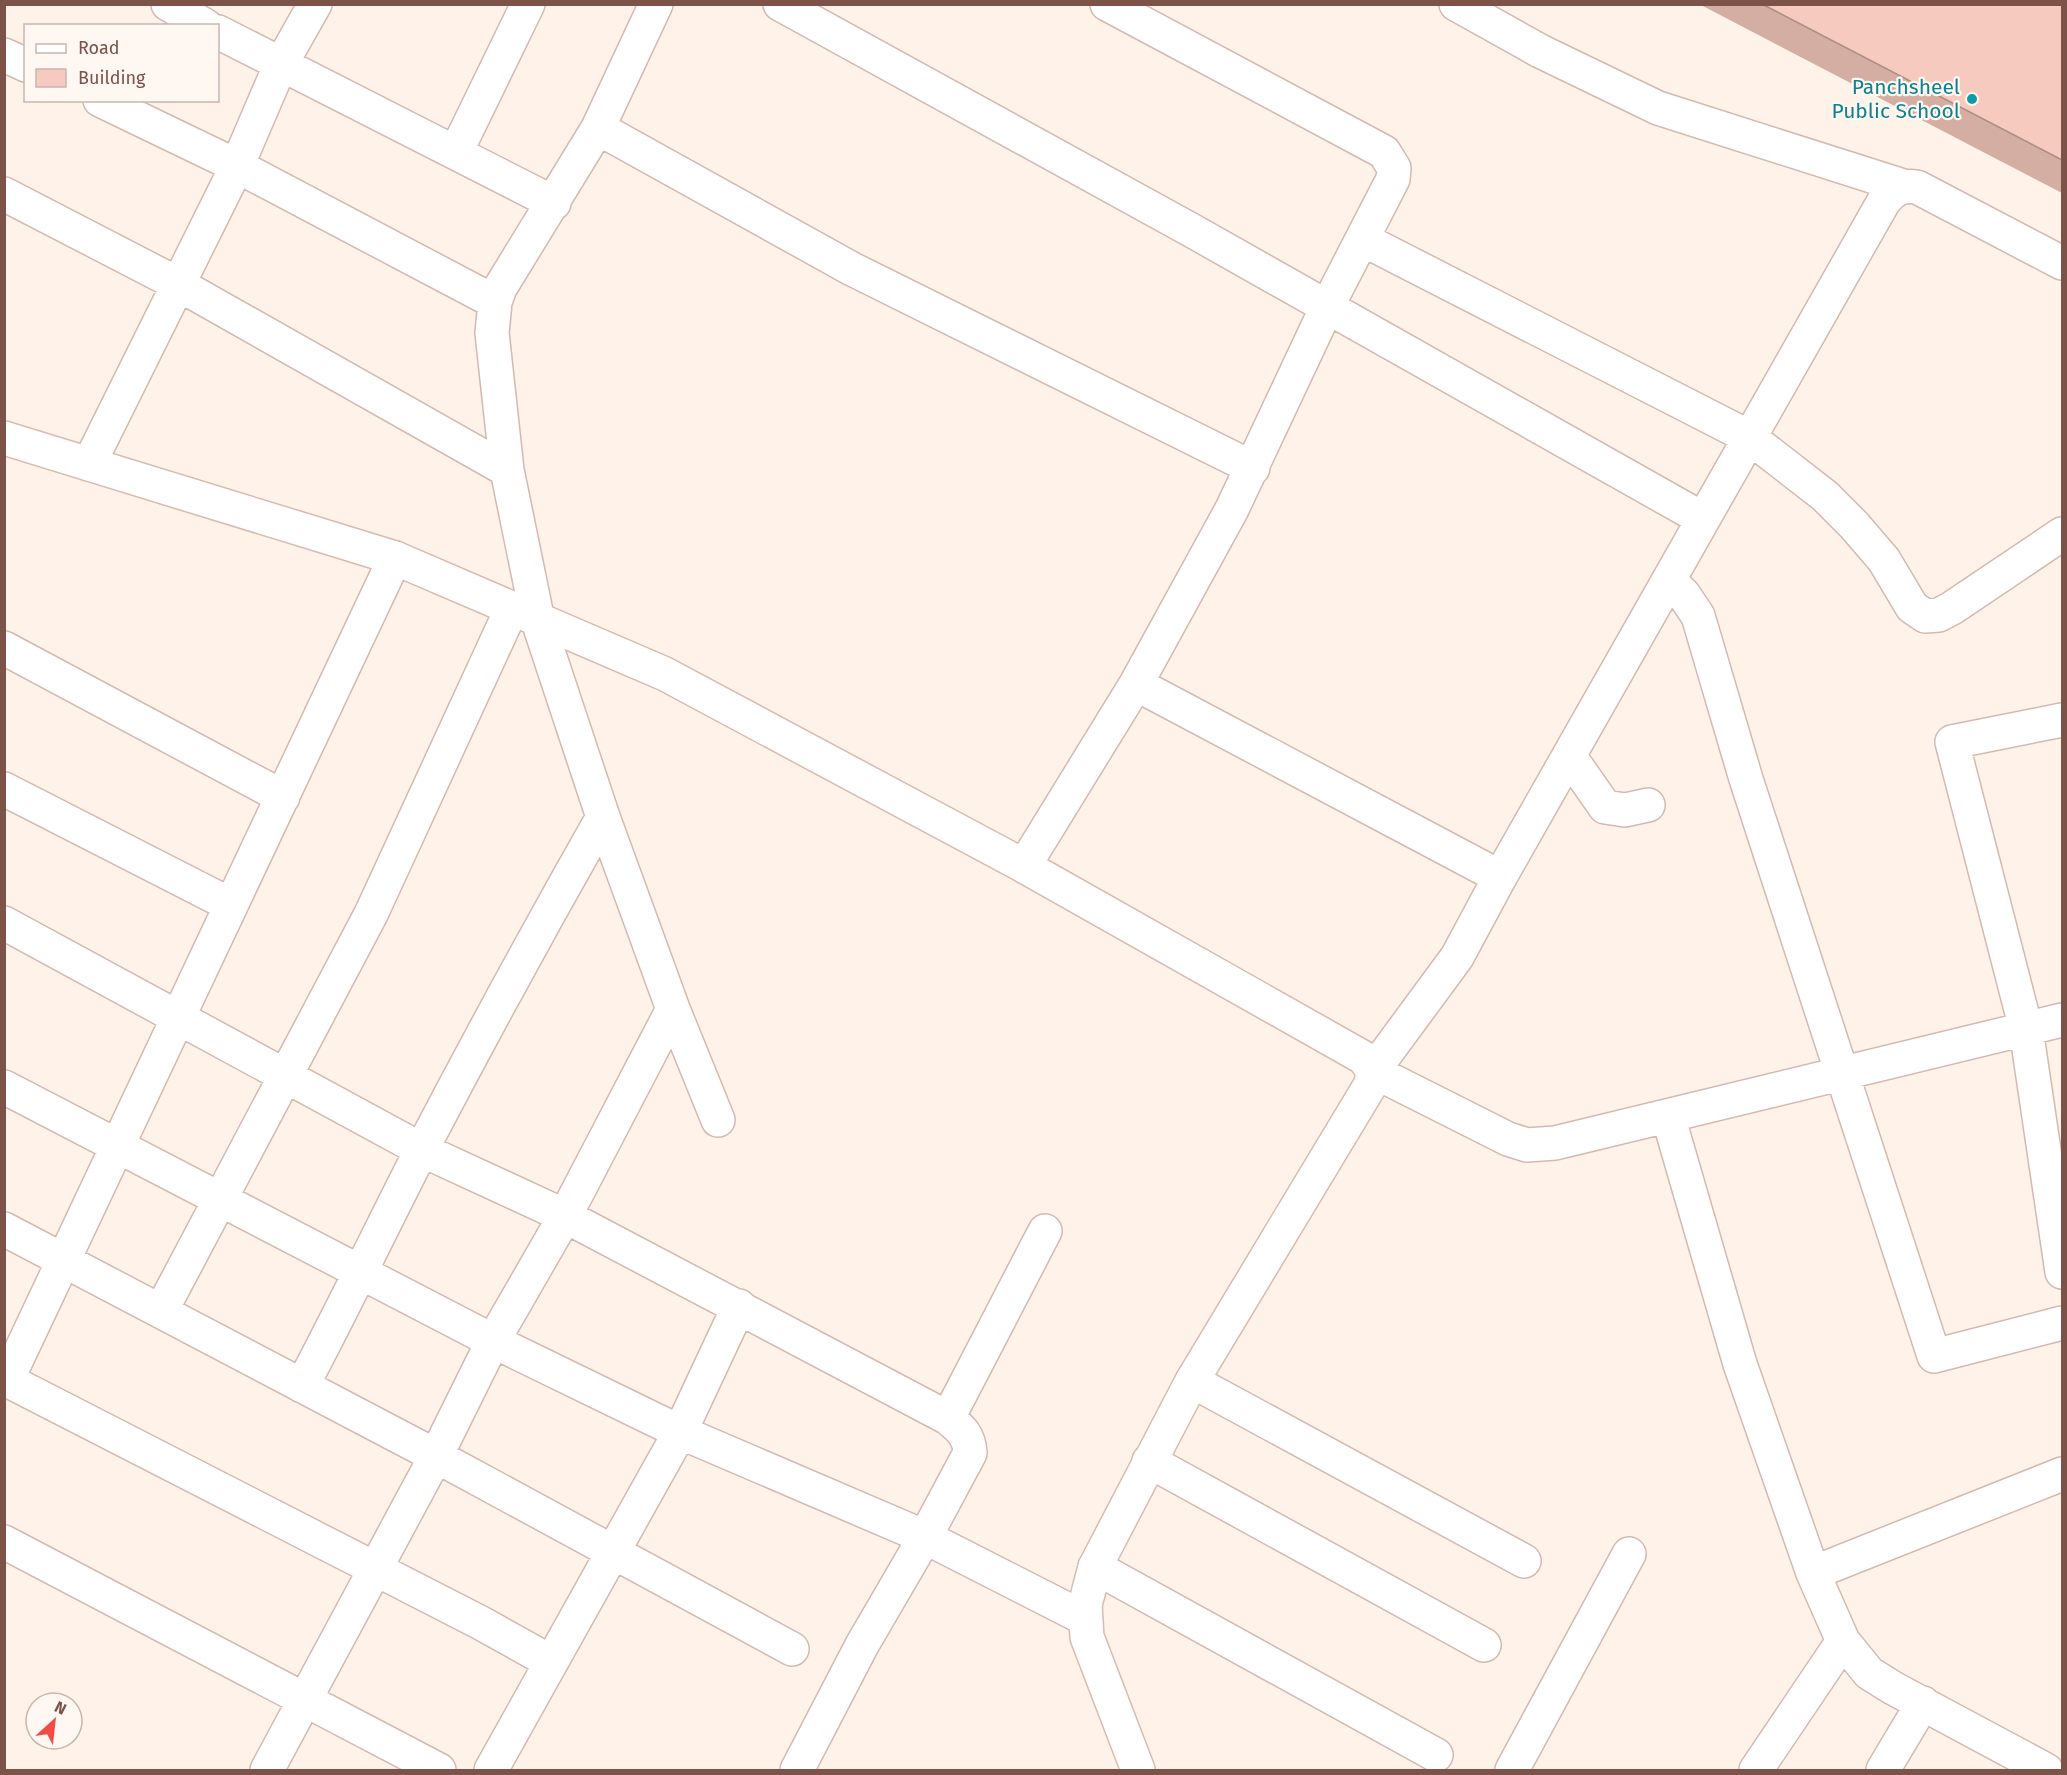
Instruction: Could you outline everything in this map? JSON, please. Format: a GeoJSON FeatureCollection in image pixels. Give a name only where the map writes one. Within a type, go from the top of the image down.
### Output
{"type":"FeatureCollection","features":[{"type":"Feature","properties":{"kind":"street"},"geometry":{"type":"LineString","coordinates":[[168,4],[203,24]]}},
{"type":"Feature","properties":{"kind":"street"},"geometry":{"type":"LineString","coordinates":[[89,464],[237,166],[280,66],[315,4]]}},
{"type":"Feature","properties":{"kind":"street"},"geometry":{"type":"LineString","coordinates":[[456,152],[528,4]]}},
{"type":"Feature","properties":{"kind":"street"},"geometry":{"type":"LineString","coordinates":[[656,4],[598,128],[495,302],[492,333],[525,614],[603,817],[673,1009],[718,1120]]}},
{"type":"Feature","properties":{"kind":"street"},"geometry":{"type":"LineString","coordinates":[[780,4],[1328,307],[1703,519]]}},
{"type":"Feature","properties":{"kind":"street"},"geometry":{"type":"LineString","coordinates":[[1024,866],[1136,684],[1253,468],[1328,307],[1393,179],[1394,168],[1384,152],[1107,4]]}},
{"type":"Feature","properties":{"kind":"street"},"geometry":{"type":"LineString","coordinates":[[1456,4],[1540,51],[1658,108],[1903,186],[1917,187],[2062,263]]}},
{"type":"Feature","properties":{"kind":"street"},"geometry":{"type":"LineString","coordinates":[[219,33],[280,66],[554,203]]}},
{"type":"Feature","properties":{"kind":"street"},"geometry":{"type":"LineString","coordinates":[[4,55],[24,64]]}},
{"type":"Feature","properties":{"kind":"street"},"geometry":{"type":"LineString","coordinates":[[104,102],[237,166],[495,302]]}},
{"type":"Feature","properties":{"kind":"street"},"geometry":{"type":"LineString","coordinates":[[598,128],[852,269],[1253,468]]}},
{"type":"Feature","properties":{"kind":"street"},"geometry":{"type":"LineString","coordinates":[[1138,1770],[1087,1637],[1084,1618],[1095,1567],[1192,1382],[1371,1084],[1373,1071],[1457,957],[1500,877],[1884,201],[1894,190],[1903,186]]}},
{"type":"Feature","properties":{"kind":"street"},"geometry":{"type":"LineString","coordinates":[[4,194],[178,284],[507,470]]}},
{"type":"Feature","properties":{"kind":"street"},"geometry":{"type":"LineString","coordinates":[[1362,239],[1749,437],[1825,496],[1854,525],[1884,560],[1912,607],[1925,616],[1939,615],[1952,608],[2062,534]]}},
{"type":"Feature","properties":{"kind":"street"},"geometry":{"type":"LineString","coordinates":[[4,438],[395,558],[665,674],[1024,866],[1350,1049],[1364,1058],[1373,1071],[1508,1139],[1527,1145],[1555,1143],[2062,1020]]}},
{"type":"Feature","properties":{"kind":"street"},"geometry":{"type":"LineString","coordinates":[[395,558],[5,1381],[375,1569],[551,1662]]}},
{"type":"Feature","properties":{"kind":"street"},"geometry":{"type":"LineString","coordinates":[[1669,580],[1684,595],[1698,616],[1746,779],[1934,1356],[2062,1323]]}},
{"type":"Feature","properties":{"kind":"street"},"geometry":{"type":"LineString","coordinates":[[161,1311],[371,914],[525,614]]}},
{"type":"Feature","properties":{"kind":"street"},"geometry":{"type":"LineString","coordinates":[[4,648],[283,797]]}},
{"type":"Feature","properties":{"kind":"street"},"geometry":{"type":"LineString","coordinates":[[1136,684],[1500,877]]}},
{"type":"Feature","properties":{"kind":"street"},"geometry":{"type":"LineString","coordinates":[[2062,720],[1952,742],[2026,1029],[2062,1272]]}},
{"type":"Feature","properties":{"kind":"street"},"geometry":{"type":"LineString","coordinates":[[1570,757],[1605,807],[1625,810],[1648,805]]}},
{"type":"Feature","properties":{"kind":"street"},"geometry":{"type":"LineString","coordinates":[[4,789],[231,905]]}},
{"type":"Feature","properties":{"kind":"street"},"geometry":{"type":"LineString","coordinates":[[302,1386],[509,983],[603,817]]}},
{"type":"Feature","properties":{"kind":"street"},"geometry":{"type":"LineString","coordinates":[[4,923],[422,1150],[565,1216],[739,1306],[948,1418],[964,1431],[970,1441],[970,1453],[925,1537],[862,1645],[796,1770]]}},
{"type":"Feature","properties":{"kind":"street"},"geometry":{"type":"LineString","coordinates":[[267,1770],[436,1456],[493,1341],[565,1216],[673,1009]]}},
{"type":"Feature","properties":{"kind":"street"},"geometry":{"type":"LineString","coordinates":[[4,1087],[222,1198],[493,1341],[680,1432],[925,1537],[1084,1618]]}},
{"type":"Feature","properties":{"kind":"street"},"geometry":{"type":"LineString","coordinates":[[1668,1116],[1740,1364],[1814,1573],[1843,1641],[1869,1672],[2046,1770]]}},
{"type":"Feature","properties":{"kind":"street"},"geometry":{"type":"LineString","coordinates":[[4,1229],[65,1258],[792,1649]]}},
{"type":"Feature","properties":{"kind":"street"},"geometry":{"type":"LineString","coordinates":[[948,1418],[1045,1231]]}},
{"type":"Feature","properties":{"kind":"street"},"geometry":{"type":"LineString","coordinates":[[490,1770],[680,1432],[739,1306]]}},
{"type":"Feature","properties":{"kind":"street"},"geometry":{"type":"LineString","coordinates":[[1192,1382],[1524,1561]]}},
{"type":"Feature","properties":{"kind":"street"},"geometry":{"type":"LineString","coordinates":[[1149,1461],[1484,1645]]}},
{"type":"Feature","properties":{"kind":"street"},"geometry":{"type":"LineString","coordinates":[[1814,1573],[2062,1474]]}},
{"type":"Feature","properties":{"kind":"street"},"geometry":{"type":"LineString","coordinates":[[4,1542],[439,1770]]}},
{"type":"Feature","properties":{"kind":"street"},"geometry":{"type":"LineString","coordinates":[[1512,1770],[1629,1554]]}},
{"type":"Feature","properties":{"kind":"street"},"geometry":{"type":"LineString","coordinates":[[1095,1567],[1436,1755]]}},
{"type":"Feature","properties":{"kind":"street"},"geometry":{"type":"LineString","coordinates":[[1756,1770],[1843,1641]]}},
{"type":"Feature","properties":{"kind":"street"},"geometry":{"type":"LineString","coordinates":[[1883,1770],[1923,1703]]}},
{"type":"Feature","properties":{"kind":"building","name":"Panchsheel Public School"},"geometry":{"type":"Polygon","coordinates":[[[1762,4],[2062,4],[2062,160],[1762,4]]]}},
{"type":"Feature","properties":{"kind":"place","name":"Panchsheel Public School"},"geometry":{"type":"Point","coordinates":[1972,99]}}]}
